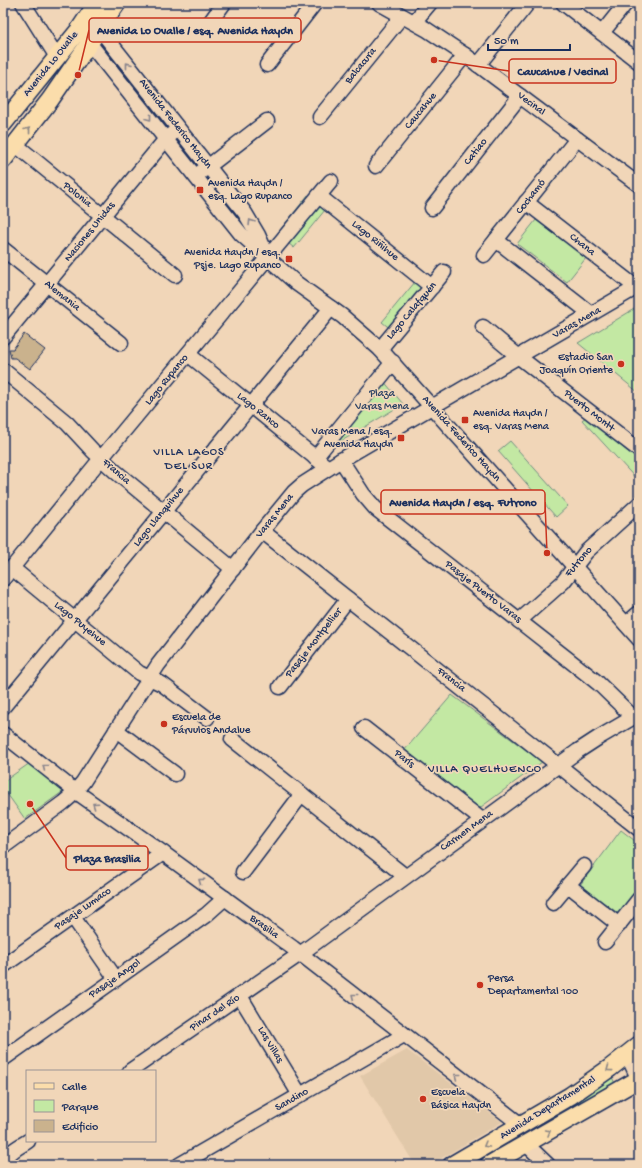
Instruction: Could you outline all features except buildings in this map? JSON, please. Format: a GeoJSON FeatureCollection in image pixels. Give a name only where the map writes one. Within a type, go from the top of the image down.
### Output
{"type":"FeatureCollection","features":[{"type":"Feature","properties":{"kind":"main road","name":"Avenida Lo Ovalle"},"geometry":{"type":"LineString","coordinates":[[3,160],[50,100],[118,3]]}},
{"type":"Feature","properties":{"kind":"main road","name":"Avenida Lo Ovalle"},"geometry":{"type":"LineString","coordinates":[[3,124],[57,57],[93,9]]}},
{"type":"Feature","properties":{"kind":"main road","name":"Avenida Departamental"},"geometry":{"type":"LineString","coordinates":[[452,1165],[570,1096],[633,1050]]}},
{"type":"Feature","properties":{"kind":"main road","name":"Avenida Departamental"},"geometry":{"type":"LineString","coordinates":[[489,1165],[639,1079]]}},
{"type":"Feature","properties":{"kind":"street"},"geometry":{"type":"LineString","coordinates":[[23,3],[57,57]]}},
{"type":"Feature","properties":{"kind":"street"},"geometry":{"type":"LineString","coordinates":[[211,21],[224,3]]}},
{"type":"Feature","properties":{"kind":"street"},"geometry":{"type":"LineString","coordinates":[[267,65],[315,3]]}},
{"type":"Feature","properties":{"kind":"street","name":"Vecinal"},"geometry":{"type":"LineString","coordinates":[[379,3],[426,29],[465,55],[639,185]]}},
{"type":"Feature","properties":{"kind":"street","name":"Balcacura"},"geometry":{"type":"LineString","coordinates":[[320,117],[408,19],[430,3]]}},
{"type":"Feature","properties":{"kind":"street"},"geometry":{"type":"LineString","coordinates":[[478,65],[528,3]]}},
{"type":"Feature","properties":{"kind":"street"},"geometry":{"type":"LineString","coordinates":[[563,3],[639,62]]}},
{"type":"Feature","properties":{"kind":"street"},"geometry":{"type":"LineString","coordinates":[[602,33],[626,3]]}},
{"type":"Feature","properties":{"kind":"street","name":"Avenida Federico Haydn"},"geometry":{"type":"LineString","coordinates":[[93,9],[100,29],[245,213],[258,235],[267,257]]}},
{"type":"Feature","properties":{"kind":"street","name":"Avenida Federico Haydn"},"geometry":{"type":"LineString","coordinates":[[78,30],[241,234],[296,283],[354,325],[380,349],[639,639]]}},
{"type":"Feature","properties":{"kind":"street","name":"Caucahue"},"geometry":{"type":"LineString","coordinates":[[376,166],[465,55]]}},
{"type":"Feature","properties":{"kind":"street"},"geometry":{"type":"LineString","coordinates":[[130,94],[143,83]]}},
{"type":"Feature","properties":{"kind":"street","name":"Catiao"},"geometry":{"type":"LineString","coordinates":[[432,208],[520,96]]}},
{"type":"Feature","properties":{"kind":"street"},"geometry":{"type":"LineString","coordinates":[[195,176],[209,167],[267,121]]}},
{"type":"Feature","properties":{"kind":"street","name":"Naciones Unidas"},"geometry":{"type":"LineString","coordinates":[[3,337],[166,139],[178,128]]}},
{"type":"Feature","properties":{"kind":"street","name":"Cochamó"},"geometry":{"type":"LineString","coordinates":[[484,255],[577,138]]}},
{"type":"Feature","properties":{"kind":"street","name":"Polonia"},"geometry":{"type":"LineString","coordinates":[[16,145],[175,275]]}},
{"type":"Feature","properties":{"kind":"street","name":"Lago Rupanco"},"geometry":{"type":"LineString","coordinates":[[3,579],[331,181]]}},
{"type":"Feature","properties":{"kind":"street","name":"Lago Riñihue"},"geometry":{"type":"LineString","coordinates":[[319,196],[432,287]]}},
{"type":"Feature","properties":{"kind":"street","name":"Chana"},"geometry":{"type":"LineString","coordinates":[[526,202],[638,287]]}},
{"type":"Feature","properties":{"kind":"street"},"geometry":{"type":"LineString","coordinates":[[496,240],[592,314]]}},
{"type":"Feature","properties":{"kind":"street","name":"Alemania"},"geometry":{"type":"LineString","coordinates":[[3,249],[121,343]]}},
{"type":"Feature","properties":{"kind":"street","name":"Lago Calafquén"},"geometry":{"type":"LineString","coordinates":[[380,349],[444,272]]}},
{"type":"Feature","properties":{"kind":"street","name":"Varas Mena"},"geometry":{"type":"LineString","coordinates":[[3,847],[63,803],[75,791],[169,650],[294,492],[309,479],[638,287]]}},
{"type":"Feature","properties":{"kind":"street","name":"Lago Llanquihue"},"geometry":{"type":"LineString","coordinates":[[3,707],[331,308]]}},
{"type":"Feature","properties":{"kind":"street","name":"Puerto Montt"},"geometry":{"type":"LineString","coordinates":[[483,327],[519,357],[639,450]]}},
{"type":"Feature","properties":{"kind":"street","name":"Lago Ranco"},"geometry":{"type":"LineString","coordinates":[[188,354],[328,468]]}},
{"type":"Feature","properties":{"kind":"street"},"geometry":{"type":"LineString","coordinates":[[315,458],[392,362]]}},
{"type":"Feature","properties":{"kind":"street","name":"Francia"},"geometry":{"type":"LineString","coordinates":[[3,370],[67,423],[101,459],[232,569]]}},
{"type":"Feature","properties":{"kind":"street","name":"Pasaje Puerto Varas"},"geometry":{"type":"LineString","coordinates":[[341,460],[363,494],[375,508],[598,683],[636,716]]}},
{"type":"Feature","properties":{"kind":"street","name":"Futrono"},"geometry":{"type":"LineString","coordinates":[[520,621],[563,582],[586,552],[639,504]]}},
{"type":"Feature","properties":{"kind":"street","name":"Francia"},"geometry":{"type":"LineString","coordinates":[[262,531],[639,829]]}},
{"type":"Feature","properties":{"kind":"street","name":"Lago Puyehue"},"geometry":{"type":"LineString","coordinates":[[12,568],[139,672],[162,684],[207,718]]}},
{"type":"Feature","properties":{"kind":"street","name":"Pasaje Montpellier"},"geometry":{"type":"LineString","coordinates":[[280,687],[348,599]]}},
{"type":"Feature","properties":{"kind":"street"},"geometry":{"type":"LineString","coordinates":[[626,624],[639,613]]}},
{"type":"Feature","properties":{"kind":"street","name":"Carmen Mena"},"geometry":{"type":"LineString","coordinates":[[300,954],[558,765],[588,744],[636,716]]}},
{"type":"Feature","properties":{"kind":"street","name":"París"},"geometry":{"type":"LineString","coordinates":[[364,728],[482,820]]}},
{"type":"Feature","properties":{"kind":"street"},"geometry":{"type":"LineString","coordinates":[[116,730],[175,774]]}},
{"type":"Feature","properties":{"kind":"street","name":"Brasilia"},"geometry":{"type":"LineString","coordinates":[[3,734],[75,791],[163,853],[300,954],[521,1125]]}},
{"type":"Feature","properties":{"kind":"street"},"geometry":{"type":"LineString","coordinates":[[232,739],[405,876]]}},
{"type":"Feature","properties":{"kind":"street"},"geometry":{"type":"LineString","coordinates":[[243,872],[302,794]]}},
{"type":"Feature","properties":{"kind":"street","name":"Pasaje Lumaco"},"geometry":{"type":"LineString","coordinates":[[3,966],[163,853]]}},
{"type":"Feature","properties":{"kind":"street"},"geometry":{"type":"LineString","coordinates":[[553,903],[584,866]]}},
{"type":"Feature","properties":{"kind":"street"},"geometry":{"type":"LineString","coordinates":[[568,885],[619,925]]}},
{"type":"Feature","properties":{"kind":"street","name":"Pasaje Angol"},"geometry":{"type":"LineString","coordinates":[[4,1055],[116,979],[206,915],[225,898]]}},
{"type":"Feature","properties":{"kind":"street"},"geometry":{"type":"LineString","coordinates":[[605,942],[639,899]]}},
{"type":"Feature","properties":{"kind":"street"},"geometry":{"type":"LineString","coordinates":[[73,917],[116,979]]}},
{"type":"Feature","properties":{"kind":"street","name":"Pinar del Río"},"geometry":{"type":"LineString","coordinates":[[131,1070],[300,954]]}},
{"type":"Feature","properties":{"kind":"street","name":"Las Villas"},"geometry":{"type":"LineString","coordinates":[[240,996],[300,1095]]}},
{"type":"Feature","properties":{"kind":"street","name":"Sandino"},"geometry":{"type":"LineString","coordinates":[[179,1165],[404,1035]]}},
{"type":"Feature","properties":{"kind":"street"},"geometry":{"type":"LineString","coordinates":[[633,1050],[639,1079]]}},
{"type":"Feature","properties":{"kind":"street"},"geometry":{"type":"LineString","coordinates":[[4,1163],[7,1155],[26,1142]]}},
{"type":"Feature","properties":{"kind":"street"},"geometry":{"type":"LineString","coordinates":[[526,1144],[548,1165]]}},
{"type":"Feature","properties":{"kind":"shaded area","name":"Escuela Básica Haydn"},"geometry":{"type":"Polygon","coordinates":[[[407,1050],[502,1122],[430,1165],[415,1165],[360,1076],[407,1050]]]}},
{"type":"Feature","properties":{"kind":"green space"},"geometry":{"type":"Polygon","coordinates":[[[308,195],[325,210],[294,248],[277,234],[308,195]]]}},
{"type":"Feature","properties":{"kind":"green space"},"geometry":{"type":"Polygon","coordinates":[[[536,220],[586,258],[567,282],[517,244],[536,220]]]}},
{"type":"Feature","properties":{"kind":"green space"},"geometry":{"type":"Polygon","coordinates":[[[415,282],[425,291],[392,330],[382,322],[415,282]]]}},
{"type":"Feature","properties":{"kind":"green space","name":"Estadio San Joaquín Oriente"},"geometry":{"type":"Polygon","coordinates":[[[639,306],[639,393],[578,343],[639,306]]]}},
{"type":"Feature","properties":{"kind":"green space","name":"Plaza Varas Mena"},"geometry":{"type":"Polygon","coordinates":[[[382,379],[403,404],[320,454],[382,379]]]}},
{"type":"Feature","properties":{"kind":"green space"},"geometry":{"type":"Polygon","coordinates":[[[586,417],[639,461],[639,482],[582,420],[586,417]]]}},
{"type":"Feature","properties":{"kind":"green space"},"geometry":{"type":"Polygon","coordinates":[[[510,441],[568,506],[556,517],[498,451],[510,441]]]}},
{"type":"Feature","properties":{"kind":"green space"},"geometry":{"type":"Polygon","coordinates":[[[452,695],[542,762],[477,810],[403,752],[452,695]]]}},
{"type":"Feature","properties":{"kind":"green space"},"geometry":{"type":"Polygon","coordinates":[[[30,763],[65,790],[25,819],[3,788],[3,782],[30,763]]]}},
{"type":"Feature","properties":{"kind":"green space"},"geometry":{"type":"Polygon","coordinates":[[[621,830],[639,844],[639,887],[619,914],[580,885],[621,830]]]}},
{"type":"Feature","properties":{"kind":"green space"},"geometry":{"type":"Polygon","coordinates":[[[612,1077],[616,1086],[479,1165],[463,1165],[612,1077]]]}},
{"type":"Feature","properties":{"kind":"place","name":"Caucahue / Vecinal"},"geometry":{"type":"Point","coordinates":[434,60]}},
{"type":"Feature","properties":{"kind":"place","name":"Avenida Lo Ovalle / esq. Avenida Haydn"},"geometry":{"type":"Point","coordinates":[78,75]}},
{"type":"Feature","properties":{"kind":"place","name":"Avenida Haydn / esq. Lago Rupanco"},"geometry":{"type":"Point","coordinates":[200,190]}},
{"type":"Feature","properties":{"kind":"place","name":"Avenida Haydn / esq. Psje. Lago Rupanco"},"geometry":{"type":"Point","coordinates":[289,259]}},
{"type":"Feature","properties":{"kind":"place","name":"Estadio San Joaquín Oriente"},"geometry":{"type":"Point","coordinates":[621,364]}},
{"type":"Feature","properties":{"kind":"place","name":"Avenida Haydn / esq. Varas Mena"},"geometry":{"type":"Point","coordinates":[465,420]}},
{"type":"Feature","properties":{"kind":"place","name":"Varas Mena / esq. Avenida Haydn"},"geometry":{"type":"Point","coordinates":[401,438]}},
{"type":"Feature","properties":{"kind":"place","name":"Avenida Haydn / esq. Futrono"},"geometry":{"type":"Point","coordinates":[547,553]}},
{"type":"Feature","properties":{"kind":"place","name":"Escuela de Párvulos Andalue"},"geometry":{"type":"Point","coordinates":[164,724]}},
{"type":"Feature","properties":{"kind":"place","name":"Plaza Brasilia"},"geometry":{"type":"Point","coordinates":[30,804]}},
{"type":"Feature","properties":{"kind":"place","name":"Persa Departamental 100"},"geometry":{"type":"Point","coordinates":[480,985]}},
{"type":"Feature","properties":{"kind":"place","name":"Escuela Básica Haydn"},"geometry":{"type":"Point","coordinates":[423,1099]}},
{"type":"Feature","properties":{"kind":"district","name":"VILLA LAGOS DEL SUR"},"geometry":{"type":"Point","coordinates":[189,460]}},
{"type":"Feature","properties":{"kind":"district","name":"VILLA QUELHUENCO"},"geometry":{"type":"Point","coordinates":[485,770]}}]}
